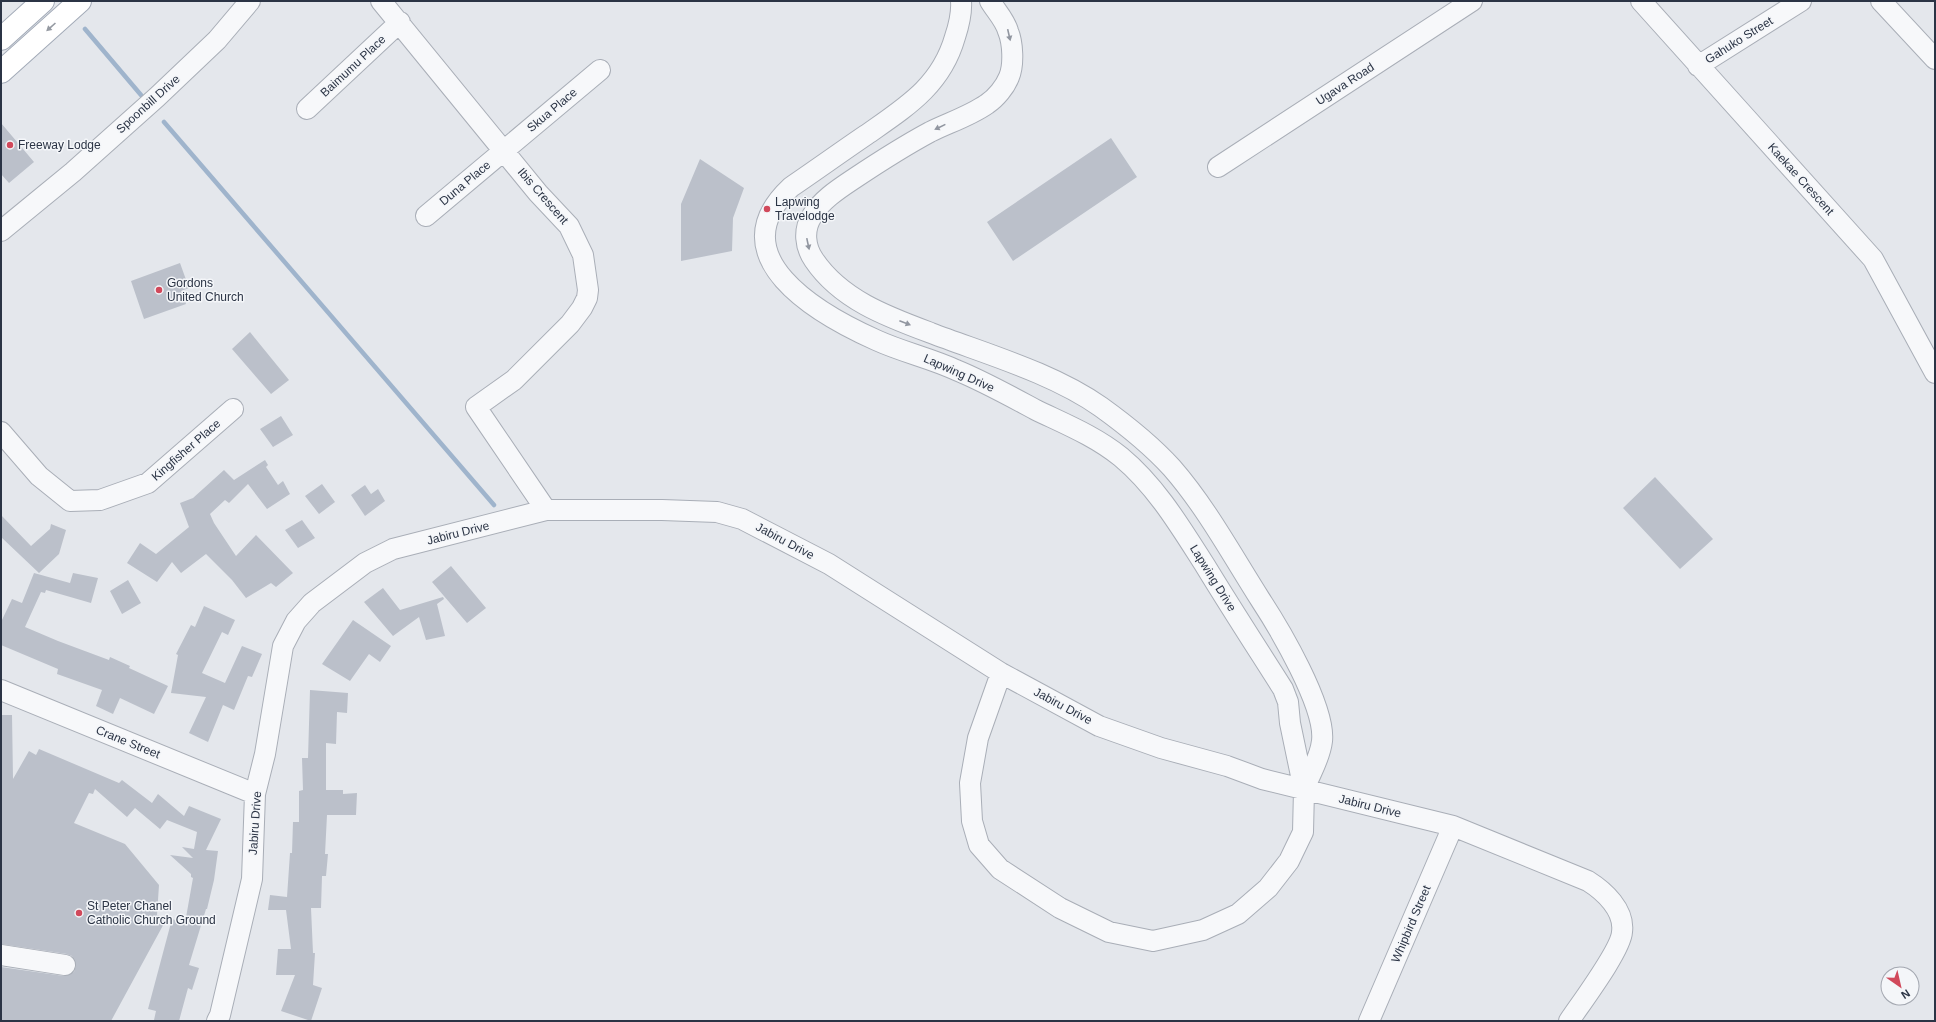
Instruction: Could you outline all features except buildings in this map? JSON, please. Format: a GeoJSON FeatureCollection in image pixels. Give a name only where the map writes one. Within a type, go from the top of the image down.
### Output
{"type":"FeatureCollection","features":[{"type":"Feature","properties":{"kind":"main road"},"geometry":{"type":"LineString","coordinates":[[1,39],[44,1]]}},
{"type":"Feature","properties":{"kind":"main road"},"geometry":{"type":"LineString","coordinates":[[1,72],[80,1]]}},
{"type":"Feature","properties":{"kind":"street","name":"Spoonbill Drive"},"geometry":{"type":"LineString","coordinates":[[1,231],[73,172],[156,97],[217,40],[250,1]]}},
{"type":"Feature","properties":{"kind":"street","name":"Ibis Crescent"},"geometry":{"type":"LineString","coordinates":[[381,1],[400,22],[538,193],[569,226],[583,255],[587,298],[570,324],[514,380],[476,407],[546,510]]}},
{"type":"Feature","properties":{"kind":"street","name":"Lapwing Drive"},"geometry":{"type":"LineString","coordinates":[[961,1],[960,18],[949,55],[927,89],[913,102],[791,187],[775,204],[766,227],[764,241],[772,263],[791,288],[804,299],[840,322],[878,341],[956,370],[1099,441],[1122,458],[1168,508],[1283,688],[1288,702],[1290,723],[1304,790]]}},
{"type":"Feature","properties":{"kind":"street"},"geometry":{"type":"LineString","coordinates":[[990,1],[1009,32],[1011,67],[1009,76],[1002,88],[988,103],[898,150],[838,190],[812,216],[806,229],[806,237],[810,253],[824,273],[834,283],[878,313],[1048,378],[1100,406],[1170,467],[1197,499],[1265,606],[1295,658],[1314,704],[1322,737],[1318,757],[1310,772],[1304,790],[1303,832],[1289,861],[1268,888],[1238,914],[1203,930],[1153,941],[1109,932],[1060,908],[1000,869],[979,845],[972,821],[970,783],[978,738],[1001,673]]}},
{"type":"Feature","properties":{"kind":"street","name":"Ugava Road"},"geometry":{"type":"LineString","coordinates":[[1218,167],[1472,1]]}},
{"type":"Feature","properties":{"kind":"street","name":"Kaekae Crescent"},"geometry":{"type":"LineString","coordinates":[[1642,1],[1698,66],[1873,259],[1935,373]]}},
{"type":"Feature","properties":{"kind":"street","name":"Gahuko Street"},"geometry":{"type":"LineString","coordinates":[[1698,66],[1801,1]]}},
{"type":"Feature","properties":{"kind":"street"},"geometry":{"type":"LineString","coordinates":[[1881,1],[1935,59]]}},
{"type":"Feature","properties":{"kind":"street","name":"Baimumu Place"},"geometry":{"type":"LineString","coordinates":[[307,109],[400,22]]}},
{"type":"Feature","properties":{"kind":"street","name":"Skua Place"},"geometry":{"type":"LineString","coordinates":[[504,150],[600,70]]}},
{"type":"Feature","properties":{"kind":"street","name":"Duna Place"},"geometry":{"type":"LineString","coordinates":[[426,216],[504,150]]}},
{"type":"Feature","properties":{"kind":"street","name":"Kingfisher Place"},"geometry":{"type":"LineString","coordinates":[[1,432],[39,476],[56,491],[70,501],[85,502],[100,500],[148,483],[233,410]]}},
{"type":"Feature","properties":{"kind":"street","name":"Jabiru Drive"},"geometry":{"type":"LineString","coordinates":[[217,1021],[220,1015],[252,878],[255,794],[265,754],[283,646],[296,621],[312,603],[365,563],[392,550],[546,510],[709,512],[742,519],[829,564],[1001,673],[1099,726],[1161,748],[1227,766],[1262,779],[1453,826],[1588,881],[1602,890],[1611,901],[1622,923],[1623,930],[1621,940],[1614,952],[1569,1021]]}},
{"type":"Feature","properties":{"kind":"street","name":"Crane Street"},"geometry":{"type":"LineString","coordinates":[[1,690],[255,794]]}},
{"type":"Feature","properties":{"kind":"street","name":"Whipbird Street"},"geometry":{"type":"LineString","coordinates":[[1369,1021],[1453,826]]}},
{"type":"Feature","properties":{"kind":"street"},"geometry":{"type":"LineString","coordinates":[[1,955],[65,965]]}},
{"type":"Feature","properties":{"kind":"waterway"},"geometry":{"type":"LineString","coordinates":[[85,29],[141,95]]}},
{"type":"Feature","properties":{"kind":"waterway"},"geometry":{"type":"LineString","coordinates":[[164,122],[494,505]]}},
{"type":"Feature","properties":{"kind":"place","name":"Freeway Lodge"},"geometry":{"type":"Point","coordinates":[10,145]}},
{"type":"Feature","properties":{"kind":"place","name":"Lapwing Travelodge"},"geometry":{"type":"Point","coordinates":[767,209]}},
{"type":"Feature","properties":{"kind":"place","name":"Gordons United Church"},"geometry":{"type":"Point","coordinates":[159,290]}},
{"type":"Feature","properties":{"kind":"place","name":"St Peter Chanel Catholic Church Ground"},"geometry":{"type":"Point","coordinates":[79,913]}}]}
